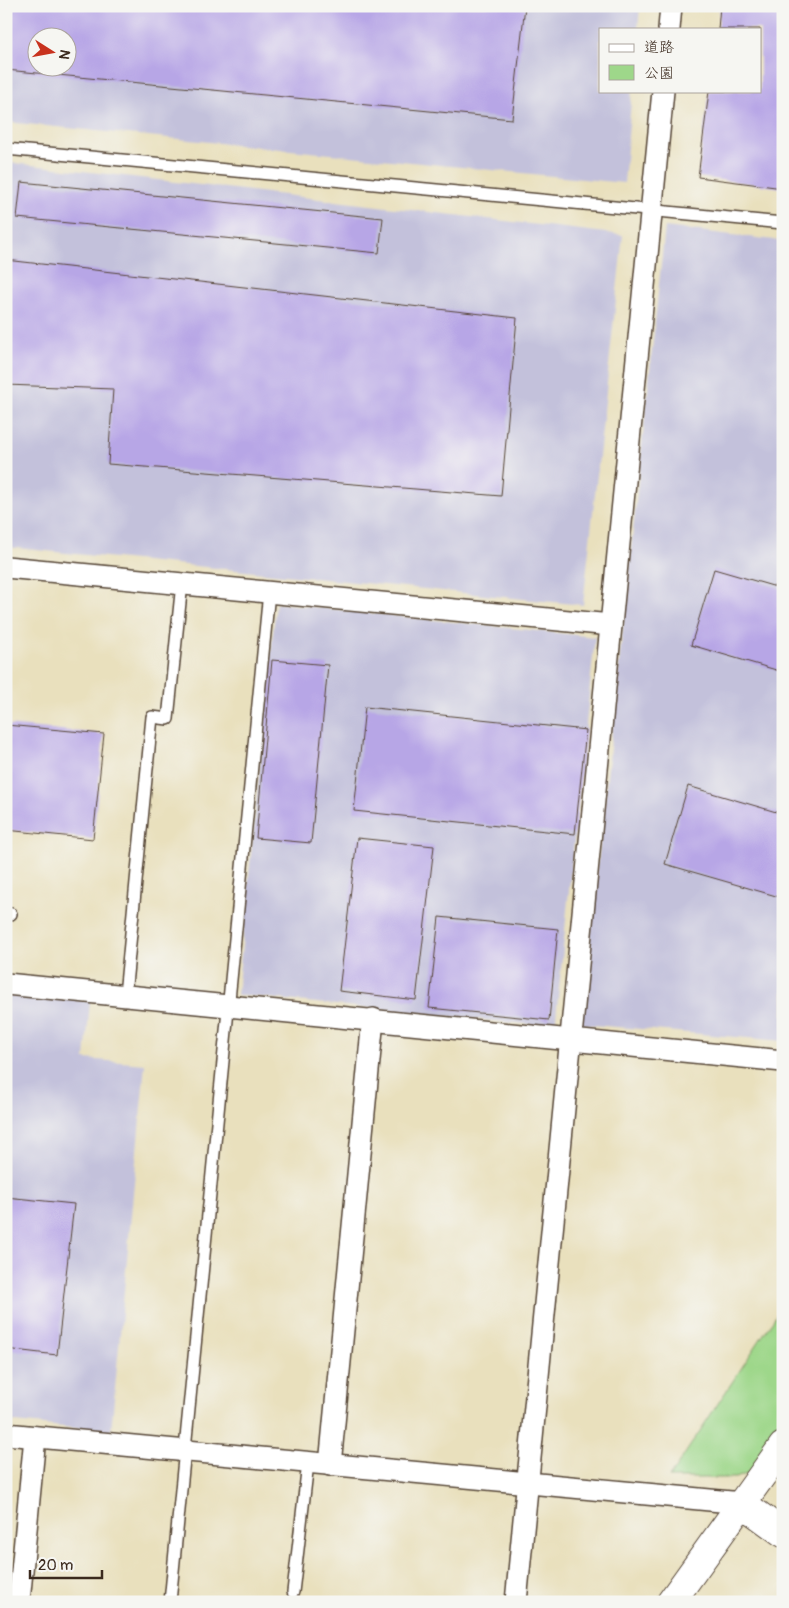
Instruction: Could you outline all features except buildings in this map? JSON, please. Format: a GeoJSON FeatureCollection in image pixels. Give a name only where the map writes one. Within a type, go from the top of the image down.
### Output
{"type":"FeatureCollection","features":[{"type":"Feature","properties":{"kind":"street"},"geometry":{"type":"LineString","coordinates":[[669,28],[671,6]]}},
{"type":"Feature","properties":{"kind":"street"},"geometry":{"type":"LineString","coordinates":[[516,1602],[663,92]]}},
{"type":"Feature","properties":{"kind":"street"},"geometry":{"type":"LineString","coordinates":[[6,566],[611,625]]}},
{"type":"Feature","properties":{"kind":"street"},"geometry":{"type":"LineString","coordinates":[[6,984],[783,1060]]}},
{"type":"Feature","properties":{"kind":"street"},"geometry":{"type":"LineString","coordinates":[[330,1465],[373,1019]]}},
{"type":"Feature","properties":{"kind":"street"},"geometry":{"type":"LineString","coordinates":[[6,1434],[742,1503],[783,1533]]}},
{"type":"Feature","properties":{"kind":"street"},"geometry":{"type":"LineString","coordinates":[[19,1602],[35,1437]]}},
{"type":"Feature","properties":{"kind":"street"},"geometry":{"type":"LineString","coordinates":[[676,1600],[783,1446]]}},
{"type":"Feature","properties":{"kind":"lane"},"geometry":{"type":"LineString","coordinates":[[6,149],[783,223]]}},
{"type":"Feature","properties":{"kind":"lane"},"geometry":{"type":"LineString","coordinates":[[125,996],[152,717],[168,719],[182,583]]}},
{"type":"Feature","properties":{"kind":"lane"},"geometry":{"type":"LineString","coordinates":[[170,1602],[269,592]]}},
{"type":"Feature","properties":{"kind":"lane"},"geometry":{"type":"LineString","coordinates":[[293,1592],[308,1463]]}},
{"type":"Feature","properties":{"kind":"shaded area"},"geometry":{"type":"Polygon","coordinates":[[[6,6],[640,6],[638,28],[599,28],[599,92],[632,92],[624,183],[6,122],[6,6]]]}},
{"type":"Feature","properties":{"kind":"shaded area"},"geometry":{"type":"Polygon","coordinates":[[[6,162],[623,235],[583,605],[6,547],[6,162]]]}},
{"type":"Feature","properties":{"kind":"shaded area"},"geometry":{"type":"Polygon","coordinates":[[[665,227],[783,241],[783,1041],[581,1024],[665,227]]]}},
{"type":"Feature","properties":{"kind":"shaded area"},"geometry":{"type":"Polygon","coordinates":[[[276,603],[595,637],[555,1027],[237,995],[276,603]]]}},
{"type":"Feature","properties":{"kind":"shaded area"},"geometry":{"type":"Polygon","coordinates":[[[6,992],[90,1001],[85,1059],[145,1064],[111,1432],[6,1421],[6,992]]]}},
{"type":"Feature","properties":{"kind":"green space"},"geometry":{"type":"Polygon","coordinates":[[[777,1314],[783,1315],[783,1427],[752,1472],[736,1478],[669,1478],[777,1314]]]}}]}
